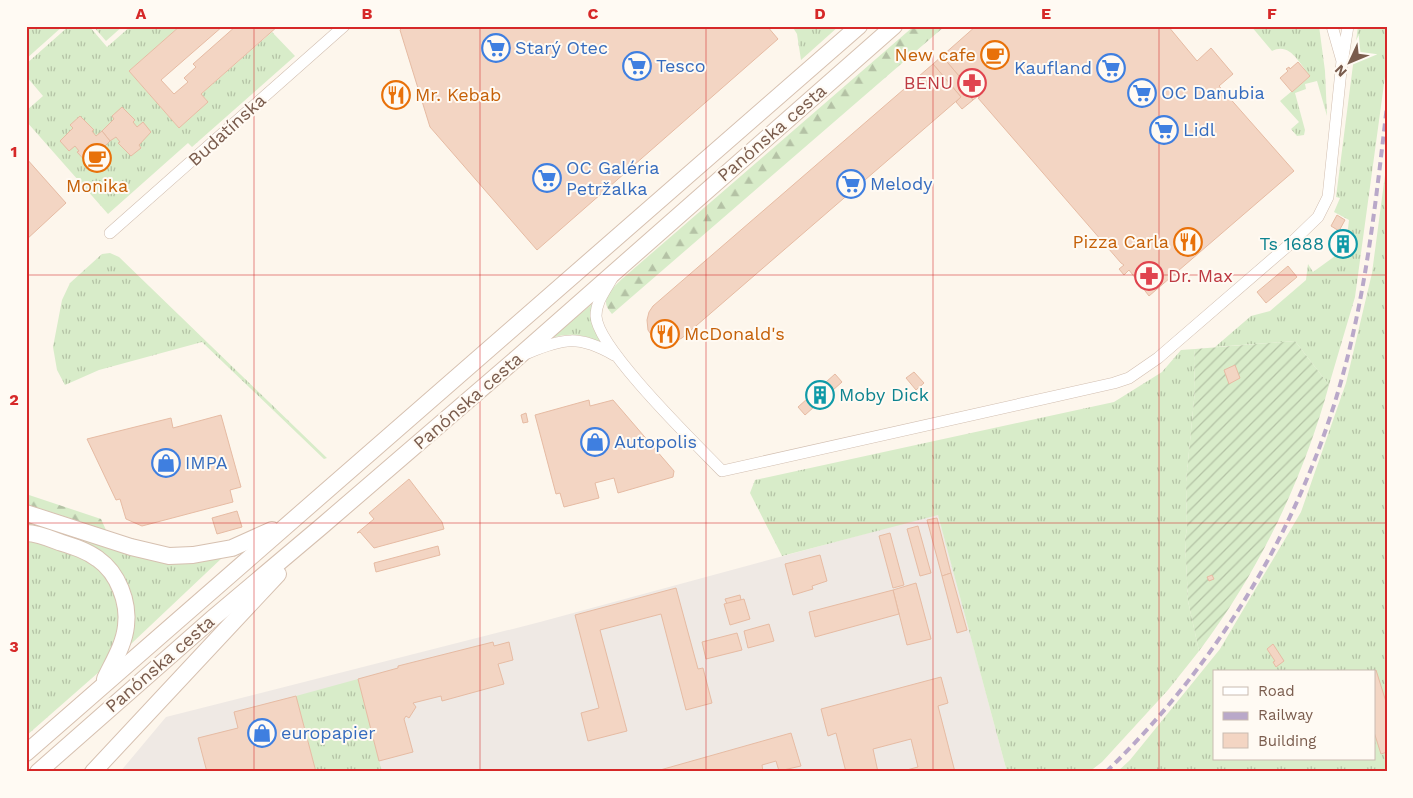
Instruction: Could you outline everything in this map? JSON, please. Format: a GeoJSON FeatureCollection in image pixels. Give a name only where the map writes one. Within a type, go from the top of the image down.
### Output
{"type":"FeatureCollection","features":[{"type":"Feature","properties":{"kind":"main road","name":"Panónska cesta"},"geometry":{"type":"LineString","coordinates":[[26,753],[859,26]]}},
{"type":"Feature","properties":{"kind":"main road","name":"Panónska cesta"},"geometry":{"type":"LineString","coordinates":[[38,772],[213,618],[517,358],[894,26]]}},
{"type":"Feature","properties":{"kind":"main road"},"geometry":{"type":"LineString","coordinates":[[26,513],[156,554],[174,556],[207,554],[237,546],[292,520]]}},
{"type":"Feature","properties":{"kind":"main road"},"geometry":{"type":"LineString","coordinates":[[93,772],[322,526]]}},
{"type":"Feature","properties":{"kind":"main road"},"geometry":{"type":"LineString","coordinates":[[26,533],[63,543],[92,555],[103,563],[118,584],[125,605],[126,632],[118,654],[102,686]]}},
{"type":"Feature","properties":{"kind":"street","name":"Budatínska"},"geometry":{"type":"LineString","coordinates":[[110,233],[344,26]]}},
{"type":"Feature","properties":{"kind":"street"},"geometry":{"type":"LineString","coordinates":[[1332,26],[1342,61]]}},
{"type":"Feature","properties":{"kind":"street"},"geometry":{"type":"LineString","coordinates":[[616,271],[600,299],[596,314],[599,327],[616,356],[722,471],[1114,383],[1129,378],[1158,358],[1290,244],[1318,217],[1324,207],[1330,185],[1342,61],[1348,26]]}},
{"type":"Feature","properties":{"kind":"street"},"geometry":{"type":"LineString","coordinates":[[517,358],[550,344],[571,340],[596,345],[616,356]]}},
{"type":"Feature","properties":{"kind":"shaded area"},"geometry":{"type":"Polygon","coordinates":[[[938,514],[1007,772],[120,772],[166,717],[540,622],[938,514]]]}},
{"type":"Feature","properties":{"kind":"green space"},"geometry":{"type":"Polygon","coordinates":[[[26,26],[63,26],[26,59],[26,26]]]}},
{"type":"Feature","properties":{"kind":"green space"},"geometry":{"type":"Polygon","coordinates":[[[69,26],[89,26],[107,47],[131,26],[180,26],[129,71],[179,128],[208,102],[201,94],[272,32],[295,56],[192,147],[188,143],[108,214],[26,121],[26,111],[43,96],[26,76],[26,64],[69,26]]]}},
{"type":"Feature","properties":{"kind":"green space"},"geometry":{"type":"Polygon","coordinates":[[[93,26],[123,26],[106,41],[93,26]]]}},
{"type":"Feature","properties":{"kind":"green space"},"geometry":{"type":"Polygon","coordinates":[[[792,26],[839,26],[801,60],[797,34],[792,26]]]}},
{"type":"Feature","properties":{"kind":"green space"},"geometry":{"type":"Polygon","coordinates":[[[914,26],[945,26],[612,314],[606,302],[609,294],[619,282],[914,26]]]}},
{"type":"Feature","properties":{"kind":"green space"},"geometry":{"type":"Polygon","coordinates":[[[1251,26],[1319,26],[1325,71],[1327,116],[1317,81],[1305,84],[1306,89],[1295,93],[1305,130],[1304,135],[1297,136],[1291,129],[1299,122],[1280,101],[1310,76],[1294,55],[1284,49],[1272,51],[1251,26]]]}},
{"type":"Feature","properties":{"kind":"green space"},"geometry":{"type":"Polygon","coordinates":[[[1358,26],[1387,26],[1387,62],[1355,297],[1329,385],[1295,341],[1215,347],[1251,316],[1270,311],[1306,280],[1308,264],[1313,272],[1342,251],[1341,248],[1347,244],[1345,240],[1349,220],[1334,212],[1340,198],[1336,197],[1358,26]]]}},
{"type":"Feature","properties":{"kind":"green space"},"geometry":{"type":"Polygon","coordinates":[[[1387,160],[1387,772],[1117,772],[1130,760],[1220,649],[1301,512],[1346,383],[1372,273],[1387,160]]]}},
{"type":"Feature","properties":{"kind":"green space"},"geometry":{"type":"Polygon","coordinates":[[[110,253],[119,257],[327,458],[324,459],[202,342],[99,370],[65,385],[57,370],[53,347],[62,300],[70,283],[102,254],[110,253]]]}},
{"type":"Feature","properties":{"kind":"green space"},"geometry":{"type":"Polygon","coordinates":[[[597,300],[604,345],[591,338],[578,335],[551,338],[597,300]]]}},
{"type":"Feature","properties":{"kind":"green space"},"geometry":{"type":"Polygon","coordinates":[[[1295,341],[1329,385],[1318,421],[1292,490],[1259,558],[1241,590],[1199,651],[1188,601],[1185,540],[1187,528],[1186,482],[1195,390],[1195,349],[1295,341]]]}},
{"type":"Feature","properties":{"kind":"green space"},"geometry":{"type":"Polygon","coordinates":[[[1195,349],[1195,390],[1186,482],[1187,528],[1185,540],[1188,601],[1199,651],[1168,690],[1102,762],[1089,772],[1007,772],[938,515],[782,556],[750,493],[755,480],[1114,402],[1162,372],[1181,350],[1195,349]]]}},
{"type":"Feature","properties":{"kind":"green space"},"geometry":{"type":"Polygon","coordinates":[[[26,494],[101,519],[106,530],[26,504],[26,494]]]}},
{"type":"Feature","properties":{"kind":"green space"},"geometry":{"type":"Polygon","coordinates":[[[26,520],[109,547],[223,557],[132,643],[26,736],[26,520]]]}},
{"type":"Feature","properties":{"kind":"green space"},"geometry":{"type":"Polygon","coordinates":[[[358,679],[382,772],[316,772],[296,696],[358,679]]]}},
{"type":"Feature","properties":{"kind":"building"},"geometry":{"type":"Polygon","coordinates":[[[180,26],[223,26],[161,80],[174,94],[188,82],[184,78],[196,67],[193,64],[236,26],[278,26],[201,94],[208,102],[179,128],[129,71],[180,26]]]}},
{"type":"Feature","properties":{"kind":"building","name":"OC Galéria Petržalka"},"geometry":{"type":"Polygon","coordinates":[[[404,26],[767,26],[778,39],[537,250],[430,127],[400,30],[404,26]]]}},
{"type":"Feature","properties":{"kind":"building"},"geometry":{"type":"Polygon","coordinates":[[[976,26],[1168,26],[1197,61],[1211,48],[1233,74],[1219,86],[1294,171],[1149,296],[1129,270],[1124,275],[1119,269],[1124,265],[978,98],[980,97],[978,96],[973,100],[968,94],[973,90],[970,89],[942,56],[976,26]]]}},
{"type":"Feature","properties":{"kind":"building"},"geometry":{"type":"Polygon","coordinates":[[[942,56],[970,89],[973,90],[968,94],[973,100],[962,109],[956,102],[961,97],[933,64],[942,56]]]}},
{"type":"Feature","properties":{"kind":"building"},"geometry":{"type":"Polygon","coordinates":[[[1298,62],[1310,76],[1292,92],[1280,78],[1288,71],[1286,69],[1289,67],[1290,69],[1298,62]]]}},
{"type":"Feature","properties":{"kind":"building"},"geometry":{"type":"Polygon","coordinates":[[[933,64],[961,97],[682,338],[666,343],[652,336],[648,330],[647,320],[653,306],[933,64]]]}},
{"type":"Feature","properties":{"kind":"building"},"geometry":{"type":"Polygon","coordinates":[[[122,107],[135,120],[133,122],[137,127],[143,122],[151,132],[139,145],[141,148],[131,156],[118,143],[120,142],[116,137],[110,141],[102,131],[114,119],[112,116],[122,107]]]}},
{"type":"Feature","properties":{"kind":"building"},"geometry":{"type":"Polygon","coordinates":[[[80,116],[94,130],[92,131],[96,136],[102,131],[110,141],[97,154],[100,157],[90,166],[77,152],[79,151],[75,146],[69,151],[60,141],[73,128],[70,125],[80,116]]]}},
{"type":"Feature","properties":{"kind":"building"},"geometry":{"type":"Polygon","coordinates":[[[26,158],[66,203],[26,240],[26,158]]]}},
{"type":"Feature","properties":{"kind":"building"},"geometry":{"type":"Polygon","coordinates":[[[1337,215],[1345,220],[1339,231],[1331,226],[1337,215]]]}},
{"type":"Feature","properties":{"kind":"building"},"geometry":{"type":"Polygon","coordinates":[[[1288,266],[1297,277],[1266,303],[1257,292],[1288,266]]]}},
{"type":"Feature","properties":{"kind":"building"},"geometry":{"type":"Polygon","coordinates":[[[1235,365],[1240,378],[1229,384],[1224,370],[1235,365]]]}},
{"type":"Feature","properties":{"kind":"building"},"geometry":{"type":"Polygon","coordinates":[[[914,372],[924,383],[916,390],[906,378],[914,372]]]}},
{"type":"Feature","properties":{"kind":"building","name":"Moby Dick"},"geometry":{"type":"Polygon","coordinates":[[[835,374],[842,382],[805,415],[798,407],[835,374]]]}},
{"type":"Feature","properties":{"kind":"building","name":"Autopolis"},"geometry":{"type":"Polygon","coordinates":[[[589,400],[590,406],[613,400],[674,471],[673,477],[618,493],[614,478],[595,483],[599,498],[564,507],[560,493],[556,494],[535,415],[589,400]]]}},
{"type":"Feature","properties":{"kind":"building"},"geometry":{"type":"Polygon","coordinates":[[[526,413],[528,422],[523,423],[521,415],[526,413]]]}},
{"type":"Feature","properties":{"kind":"building","name":"IMPA"},"geometry":{"type":"Polygon","coordinates":[[[221,415],[241,487],[230,490],[233,502],[142,526],[126,519],[120,499],[116,500],[87,439],[171,418],[173,428],[221,415]]]}},
{"type":"Feature","properties":{"kind":"building"},"geometry":{"type":"Polygon","coordinates":[[[409,479],[442,522],[444,529],[374,548],[360,532],[357,533],[374,519],[369,513],[409,479]]]}},
{"type":"Feature","properties":{"kind":"building"},"geometry":{"type":"Polygon","coordinates":[[[237,511],[242,527],[217,534],[212,518],[237,511]]]}},
{"type":"Feature","properties":{"kind":"building"},"geometry":{"type":"Polygon","coordinates":[[[937,518],[951,573],[942,576],[927,520],[937,518]]]}},
{"type":"Feature","properties":{"kind":"building"},"geometry":{"type":"Polygon","coordinates":[[[918,526],[931,573],[920,576],[907,529],[918,526]]]}},
{"type":"Feature","properties":{"kind":"building"},"geometry":{"type":"Polygon","coordinates":[[[890,533],[904,585],[893,588],[879,536],[890,533]]]}},
{"type":"Feature","properties":{"kind":"building"},"geometry":{"type":"Polygon","coordinates":[[[438,546],[440,555],[376,572],[374,563],[438,546]]]}},
{"type":"Feature","properties":{"kind":"building"},"geometry":{"type":"Polygon","coordinates":[[[820,555],[827,581],[812,586],[813,589],[793,595],[785,564],[820,555]]]}},
{"type":"Feature","properties":{"kind":"building"},"geometry":{"type":"Polygon","coordinates":[[[951,573],[967,630],[957,633],[942,576],[951,573]]]}},
{"type":"Feature","properties":{"kind":"building"},"geometry":{"type":"Polygon","coordinates":[[[1212,575],[1214,579],[1209,581],[1207,577],[1212,575]]]}},
{"type":"Feature","properties":{"kind":"building"},"geometry":{"type":"Polygon","coordinates":[[[916,583],[931,639],[907,645],[893,590],[916,583]]]}},
{"type":"Feature","properties":{"kind":"building"},"geometry":{"type":"Polygon","coordinates":[[[676,588],[698,669],[703,668],[712,703],[686,710],[661,614],[600,630],[627,731],[588,741],[581,713],[599,708],[575,615],[676,588]]]}},
{"type":"Feature","properties":{"kind":"building"},"geometry":{"type":"Polygon","coordinates":[[[893,590],[899,614],[815,637],[809,612],[893,590]]]}},
{"type":"Feature","properties":{"kind":"building"},"geometry":{"type":"Polygon","coordinates":[[[740,595],[741,600],[727,604],[725,599],[740,595]]]}},
{"type":"Feature","properties":{"kind":"building"},"geometry":{"type":"Polygon","coordinates":[[[744,599],[750,619],[730,625],[724,604],[744,599]]]}},
{"type":"Feature","properties":{"kind":"building"},"geometry":{"type":"Polygon","coordinates":[[[769,624],[774,641],[748,648],[744,631],[769,624]]]}},
{"type":"Feature","properties":{"kind":"building"},"geometry":{"type":"Polygon","coordinates":[[[737,633],[742,650],[706,659],[702,642],[737,633]]]}},
{"type":"Feature","properties":{"kind":"building"},"geometry":{"type":"Polygon","coordinates":[[[493,642],[494,646],[509,642],[513,660],[498,664],[504,684],[442,701],[441,696],[413,703],[416,707],[409,718],[406,716],[404,719],[413,752],[379,761],[358,679],[398,668],[398,666],[493,642]]]}},
{"type":"Feature","properties":{"kind":"building"},"geometry":{"type":"Polygon","coordinates":[[[1273,644],[1284,661],[1276,667],[1273,662],[1275,661],[1267,649],[1273,644]]]}},
{"type":"Feature","properties":{"kind":"building"},"geometry":{"type":"Polygon","coordinates":[[[1376,670],[1387,705],[1387,752],[1381,754],[1376,738],[1376,670]]]}},
{"type":"Feature","properties":{"kind":"building"},"geometry":{"type":"Polygon","coordinates":[[[941,677],[948,703],[938,706],[955,772],[899,772],[918,767],[911,739],[873,749],[878,772],[846,772],[836,733],[828,736],[821,709],[941,677]]]}},
{"type":"Feature","properties":{"kind":"building","name":"europapier"},"geometry":{"type":"Polygon","coordinates":[[[296,696],[316,772],[207,772],[198,738],[238,728],[234,712],[296,696]]]}},
{"type":"Feature","properties":{"kind":"building"},"geometry":{"type":"Polygon","coordinates":[[[791,733],[801,766],[779,771],[776,761],[762,765],[763,772],[653,772],[791,733]]]}},
{"type":"Feature","properties":{"kind":"railway"},"geometry":{"type":"LineString","coordinates":[[1106,772],[1150,726],[1191,677],[1228,625],[1262,571],[1291,515],[1316,456],[1337,396],[1359,306],[1373,220],[1387,106]]}},
{"type":"Feature","properties":{"kind":"place","name":"Starý Otec"},"geometry":{"type":"Point","coordinates":[496,48]}},
{"type":"Feature","properties":{"kind":"place","name":"New cafe"},"geometry":{"type":"Point","coordinates":[995,55]}},
{"type":"Feature","properties":{"kind":"place","name":"Tesco"},"geometry":{"type":"Point","coordinates":[637,66]}},
{"type":"Feature","properties":{"kind":"place","name":"Kaufland"},"geometry":{"type":"Point","coordinates":[1111,68]}},
{"type":"Feature","properties":{"kind":"place","name":"BENU"},"geometry":{"type":"Point","coordinates":[972,83]}},
{"type":"Feature","properties":{"kind":"place","name":"OC Danubia"},"geometry":{"type":"Point","coordinates":[1142,93]}},
{"type":"Feature","properties":{"kind":"place","name":"Mr. Kebab"},"geometry":{"type":"Point","coordinates":[396,95]}},
{"type":"Feature","properties":{"kind":"place","name":"Lidl"},"geometry":{"type":"Point","coordinates":[1164,130]}},
{"type":"Feature","properties":{"kind":"place","name":"Monika"},"geometry":{"type":"Point","coordinates":[97,158]}},
{"type":"Feature","properties":{"kind":"place","name":"OC Galéria Petržalka"},"geometry":{"type":"Point","coordinates":[547,178]}},
{"type":"Feature","properties":{"kind":"place","name":"Melody"},"geometry":{"type":"Point","coordinates":[851,184]}},
{"type":"Feature","properties":{"kind":"place","name":"Pizza Carla"},"geometry":{"type":"Point","coordinates":[1188,242]}},
{"type":"Feature","properties":{"kind":"place","name":"Ts 1688"},"geometry":{"type":"Point","coordinates":[1343,244]}},
{"type":"Feature","properties":{"kind":"place","name":"Dr. Max"},"geometry":{"type":"Point","coordinates":[1149,276]}},
{"type":"Feature","properties":{"kind":"place","name":"McDonald's"},"geometry":{"type":"Point","coordinates":[665,334]}},
{"type":"Feature","properties":{"kind":"place","name":"Moby Dick"},"geometry":{"type":"Point","coordinates":[820,395]}},
{"type":"Feature","properties":{"kind":"place","name":"Autopolis"},"geometry":{"type":"Point","coordinates":[595,442]}},
{"type":"Feature","properties":{"kind":"place","name":"IMPA"},"geometry":{"type":"Point","coordinates":[166,463]}},
{"type":"Feature","properties":{"kind":"place","name":"europapier"},"geometry":{"type":"Point","coordinates":[262,733]}}]}
